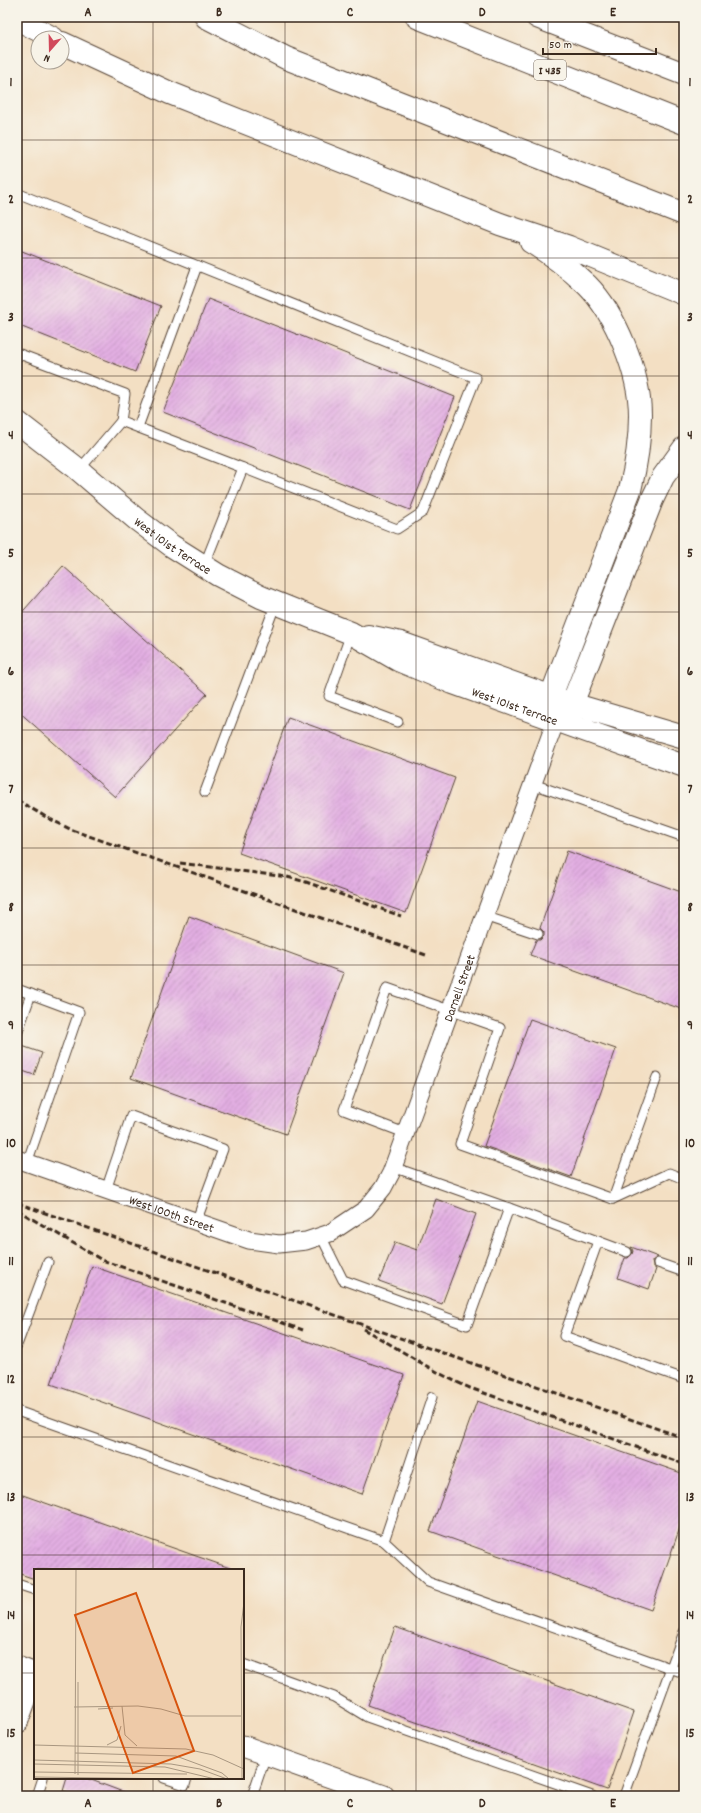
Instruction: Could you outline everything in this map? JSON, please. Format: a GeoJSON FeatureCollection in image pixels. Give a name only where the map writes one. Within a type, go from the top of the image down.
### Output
{"type":"FeatureCollection","features":[{"type":"Feature","properties":{"kind":"main road"},"geometry":{"type":"LineString","coordinates":[[206,17],[286,58],[684,214]]}},
{"type":"Feature","properties":{"kind":"main road","name":"I 435"},"geometry":{"type":"LineString","coordinates":[[417,17],[684,123]]}},
{"type":"Feature","properties":{"kind":"main road"},"geometry":{"type":"LineString","coordinates":[[537,17],[684,74]]}},
{"type":"Feature","properties":{"kind":"main road"},"geometry":{"type":"LineString","coordinates":[[17,19],[38,30]]}},
{"type":"Feature","properties":{"kind":"main road"},"geometry":{"type":"LineString","coordinates":[[70,47],[170,93],[500,224],[569,247],[684,294]]}},
{"type":"Feature","properties":{"kind":"main road"},"geometry":{"type":"LineString","coordinates":[[500,224],[547,252],[587,285],[604,307],[614,325],[630,362],[637,387],[640,414],[638,444],[630,490],[551,696],[556,720]]}},
{"type":"Feature","properties":{"kind":"main road","name":"West 101st Terrace"},"geometry":{"type":"LineString","coordinates":[[17,422],[38,437],[136,519],[172,546],[204,566],[255,594],[351,633],[398,660],[454,683],[684,766]]}},
{"type":"Feature","properties":{"kind":"main road"},"geometry":{"type":"LineString","coordinates":[[556,720],[572,704],[663,477],[684,448]]}},
{"type":"Feature","properties":{"kind":"main road","name":"West 101st Terrace"},"geometry":{"type":"LineString","coordinates":[[351,633],[402,642],[572,704],[684,737]]}},
{"type":"Feature","properties":{"kind":"street","name":"Darnell Street"},"geometry":{"type":"LineString","coordinates":[[326,1235],[366,1209],[383,1188],[393,1166],[556,720]]}},
{"type":"Feature","properties":{"kind":"street","name":"West 100th Street"},"geometry":{"type":"LineString","coordinates":[[22,1161],[249,1240],[279,1244],[306,1241],[326,1235]]}},
{"type":"Feature","properties":{"kind":"street"},"geometry":{"type":"LineString","coordinates":[[17,1668],[34,1674]]}},
{"type":"Feature","properties":{"kind":"street"},"geometry":{"type":"LineString","coordinates":[[17,1724],[34,1677]]}},
{"type":"Feature","properties":{"kind":"street"},"geometry":{"type":"LineString","coordinates":[[244,1746],[384,1796]]}},
{"type":"Feature","properties":{"kind":"lane"},"geometry":{"type":"LineString","coordinates":[[17,193],[476,378],[423,512],[397,529],[121,421]]}},
{"type":"Feature","properties":{"kind":"lane"},"geometry":{"type":"LineString","coordinates":[[138,427],[197,266]]}},
{"type":"Feature","properties":{"kind":"lane"},"geometry":{"type":"LineString","coordinates":[[17,353],[125,394],[121,421],[79,470]]}},
{"type":"Feature","properties":{"kind":"lane"},"geometry":{"type":"LineString","coordinates":[[204,566],[243,468]]}},
{"type":"Feature","properties":{"kind":"lane"},"geometry":{"type":"LineString","coordinates":[[205,792],[276,603]]}},
{"type":"Feature","properties":{"kind":"lane"},"geometry":{"type":"LineString","coordinates":[[351,633],[330,696],[398,722]]}},
{"type":"Feature","properties":{"kind":"lane"},"geometry":{"type":"LineString","coordinates":[[533,784],[684,837]]}},
{"type":"Feature","properties":{"kind":"lane"},"geometry":{"type":"LineString","coordinates":[[484,916],[538,934]]}},
{"type":"Feature","properties":{"kind":"lane"},"geometry":{"type":"LineString","coordinates":[[406,1133],[344,1110],[387,988],[500,1028],[460,1144],[613,1199],[669,1174],[684,1179]]}},
{"type":"Feature","properties":{"kind":"lane"},"geometry":{"type":"LineString","coordinates":[[17,990],[79,1012],[22,1161]]}},
{"type":"Feature","properties":{"kind":"lane"},"geometry":{"type":"LineString","coordinates":[[17,1034],[31,994]]}},
{"type":"Feature","properties":{"kind":"lane"},"geometry":{"type":"LineString","coordinates":[[613,1199],[657,1077]]}},
{"type":"Feature","properties":{"kind":"lane"},"geometry":{"type":"LineString","coordinates":[[106,1190],[131,1116],[223,1149],[196,1222]]}},
{"type":"Feature","properties":{"kind":"lane"},"geometry":{"type":"LineString","coordinates":[[393,1166],[627,1252]]}},
{"type":"Feature","properties":{"kind":"lane"},"geometry":{"type":"LineString","coordinates":[[326,1235],[343,1280],[467,1325],[509,1208]]}},
{"type":"Feature","properties":{"kind":"lane"},"geometry":{"type":"LineString","coordinates":[[598,1241],[564,1336],[684,1379]]}},
{"type":"Feature","properties":{"kind":"lane"},"geometry":{"type":"LineString","coordinates":[[17,1345],[48,1262]]}},
{"type":"Feature","properties":{"kind":"lane"},"geometry":{"type":"LineString","coordinates":[[658,1263],[684,1272]]}},
{"type":"Feature","properties":{"kind":"lane"},"geometry":{"type":"LineString","coordinates":[[384,1542],[432,1397]]}},
{"type":"Feature","properties":{"kind":"lane"},"geometry":{"type":"LineString","coordinates":[[17,1411],[384,1542],[428,1582],[684,1673]]}},
{"type":"Feature","properties":{"kind":"lane"},"geometry":{"type":"LineString","coordinates":[[17,1584],[34,1590]]}},
{"type":"Feature","properties":{"kind":"lane"},"geometry":{"type":"LineString","coordinates":[[624,1796],[684,1632]]}},
{"type":"Feature","properties":{"kind":"lane"},"geometry":{"type":"LineString","coordinates":[[244,1664],[334,1697],[367,1717],[592,1796]]}},
{"type":"Feature","properties":{"kind":"lane"},"geometry":{"type":"LineString","coordinates":[[252,1796],[266,1755]]}},
{"type":"Feature","properties":{"kind":"lane"},"geometry":{"type":"LineString","coordinates":[[37,1796],[43,1779]]}},
{"type":"Feature","properties":{"kind":"lane"},"geometry":{"type":"LineString","coordinates":[[167,1779],[185,1785],[187,1779]]}},
{"type":"Feature","properties":{"kind":"building"},"geometry":{"type":"Polygon","coordinates":[[[17,249],[161,306],[135,372],[17,325],[17,249]]]}},
{"type":"Feature","properties":{"kind":"building"},"geometry":{"type":"Polygon","coordinates":[[[208,299],[455,397],[410,510],[163,412],[208,299]]]}},
{"type":"Feature","properties":{"kind":"building"},"geometry":{"type":"Polygon","coordinates":[[[63,566],[207,694],[115,797],[17,710],[17,618],[63,566]]]}},
{"type":"Feature","properties":{"kind":"building"},"geometry":{"type":"Polygon","coordinates":[[[288,717],[455,778],[406,913],[239,853],[288,717]]]}},
{"type":"Feature","properties":{"kind":"building"},"geometry":{"type":"Polygon","coordinates":[[[567,851],[684,893],[684,1010],[530,955],[536,940],[540,940],[544,936],[544,932],[540,928],[567,851]]]}},
{"type":"Feature","properties":{"kind":"building"},"geometry":{"type":"Polygon","coordinates":[[[189,916],[344,973],[286,1134],[131,1078],[189,916]]]}},
{"type":"Feature","properties":{"kind":"building"},"geometry":{"type":"Polygon","coordinates":[[[530,1019],[616,1049],[571,1177],[484,1146],[530,1019]]]}},
{"type":"Feature","properties":{"kind":"building"},"geometry":{"type":"Polygon","coordinates":[[[22,1046],[42,1053],[34,1075],[17,1069],[17,1059],[22,1046]]]}},
{"type":"Feature","properties":{"kind":"building"},"geometry":{"type":"Polygon","coordinates":[[[436,1199],[476,1214],[442,1304],[379,1281],[395,1242],[417,1250],[436,1199]]]}},
{"type":"Feature","properties":{"kind":"building"},"geometry":{"type":"Polygon","coordinates":[[[631,1247],[658,1257],[652,1261],[653,1267],[656,1269],[649,1289],[618,1278],[625,1258],[628,1258],[632,1254],[633,1251],[631,1247]]]}},
{"type":"Feature","properties":{"kind":"building"},"geometry":{"type":"Polygon","coordinates":[[[92,1266],[404,1375],[362,1494],[51,1384],[92,1266]]]}},
{"type":"Feature","properties":{"kind":"building"},"geometry":{"type":"Polygon","coordinates":[[[477,1401],[684,1474],[684,1516],[651,1610],[430,1531],[477,1401]]]}},
{"type":"Feature","properties":{"kind":"building"},"geometry":{"type":"Polygon","coordinates":[[[17,1493],[230,1568],[34,1569],[34,1579],[17,1573],[17,1493]]]}},
{"type":"Feature","properties":{"kind":"building"},"geometry":{"type":"Polygon","coordinates":[[[395,1627],[634,1712],[607,1790],[368,1705],[395,1627]]]}},
{"type":"Feature","properties":{"kind":"building"},"geometry":{"type":"Polygon","coordinates":[[[67,1779],[89,1779],[131,1796],[66,1796],[67,1792],[63,1791],[67,1779]]]}},
{"type":"Feature","properties":{"kind":"railway"},"geometry":{"type":"LineString","coordinates":[[17,800],[72,830],[426,955]]}},
{"type":"Feature","properties":{"kind":"railway"},"geometry":{"type":"LineString","coordinates":[[180,863],[287,877],[306,882],[401,916]]}},
{"type":"Feature","properties":{"kind":"railway"},"geometry":{"type":"LineString","coordinates":[[17,1203],[684,1438]]}},
{"type":"Feature","properties":{"kind":"railway"},"geometry":{"type":"LineString","coordinates":[[17,1210],[102,1260],[303,1330]]}},
{"type":"Feature","properties":{"kind":"railway"},"geometry":{"type":"LineString","coordinates":[[363,1329],[442,1375],[470,1388],[684,1464]]}}]}
